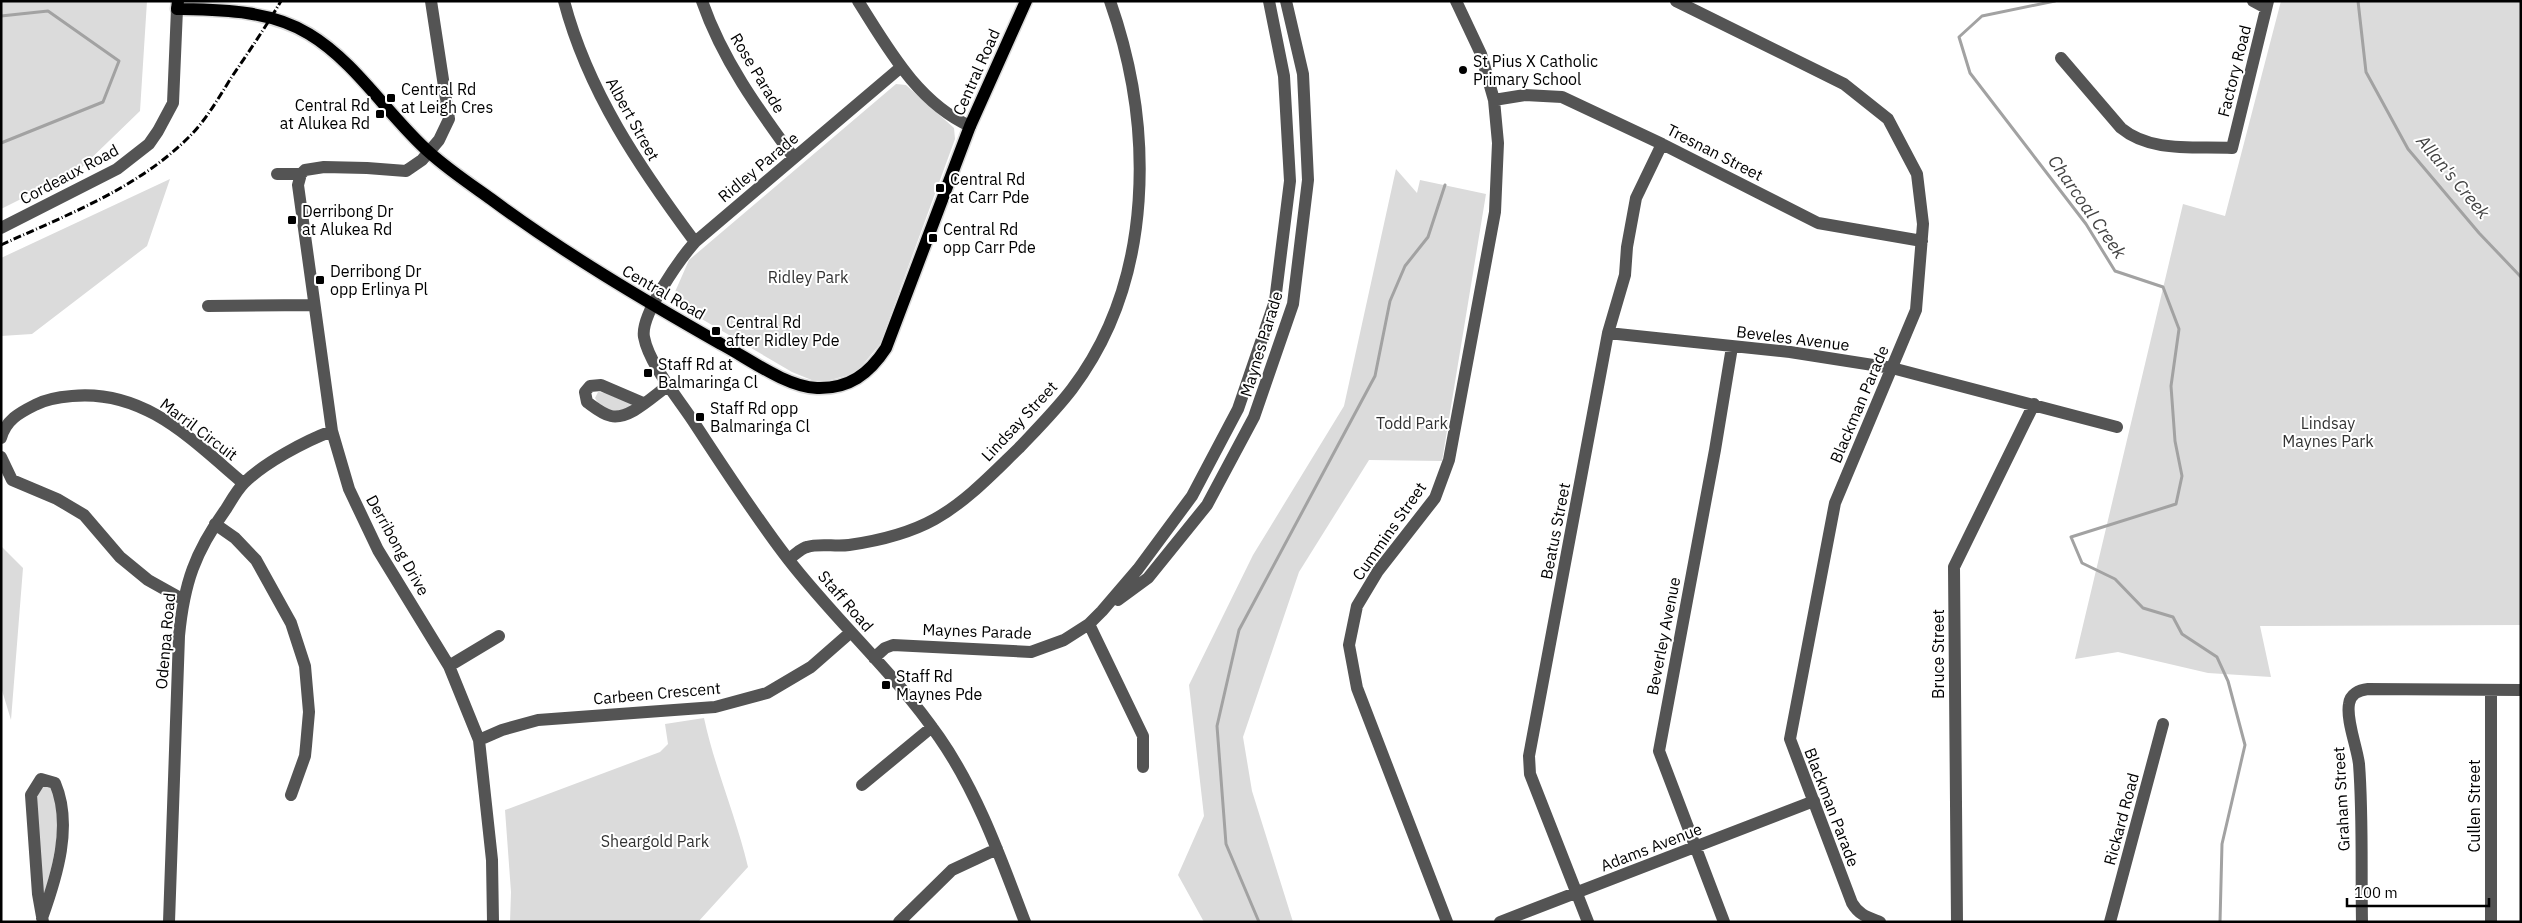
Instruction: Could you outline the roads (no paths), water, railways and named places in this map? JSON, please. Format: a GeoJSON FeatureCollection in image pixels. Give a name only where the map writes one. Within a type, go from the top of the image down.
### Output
{"type":"FeatureCollection","features":[{"type":"Feature","properties":{"kind":"main road","name":"Central Road"},"geometry":{"type":"LineString","coordinates":[[178,5],[263,15],[307,32],[336,55],[429,152],[546,240],[653,306],[779,376],[802,386],[816,388],[833,387],[859,379],[877,361],[886,348],[970,126],[1026,1]]}},
{"type":"Feature","properties":{"kind":"street"},"geometry":{"type":"LineString","coordinates":[[277,174],[301,174],[305,170],[324,167],[406,171],[413,168],[429,152],[439,140],[449,119],[431,1]]}},
{"type":"Feature","properties":{"kind":"street","name":"Albert Street"},"geometry":{"type":"LineString","coordinates":[[564,1],[590,76],[624,141],[695,242]]}},
{"type":"Feature","properties":{"kind":"street","name":"Rose Parade"},"geometry":{"type":"LineString","coordinates":[[702,1],[708,18],[741,83],[794,158]]}},
{"type":"Feature","properties":{"kind":"street"},"geometry":{"type":"LineString","coordinates":[[858,1],[900,68],[946,113],[970,126]]}},
{"type":"Feature","properties":{"kind":"street","name":"Lindsay Street"},"geometry":{"type":"LineString","coordinates":[[788,559],[807,546],[848,545],[883,538],[912,529],[936,518],[982,484],[1051,415],[1073,388],[1097,348],[1121,295],[1133,242],[1139,199],[1138,116],[1133,80],[1122,36],[1110,1]]}},
{"type":"Feature","properties":{"kind":"street","name":"Maynes Parade"},"geometry":{"type":"LineString","coordinates":[[874,658],[885,648],[894,645],[1030,652],[1064,640],[1089,624],[1102,611],[1192,496],[1238,409],[1275,301],[1290,181],[1284,76],[1269,1]]}},
{"type":"Feature","properties":{"kind":"street","name":"Maynes Parade"},"geometry":{"type":"LineString","coordinates":[[1102,611],[1148,578],[1207,506],[1254,417],[1293,304],[1308,180],[1303,74],[1286,1]]}},
{"type":"Feature","properties":{"kind":"street","name":"Cummins Street"},"geometry":{"type":"LineString","coordinates":[[1447,922],[1357,688],[1349,645],[1357,606],[1378,570],[1435,498],[1449,460],[1495,212],[1498,143],[1494,100],[1481,54],[1456,1]]}},
{"type":"Feature","properties":{"kind":"street","name":"Blackman Parade"},"geometry":{"type":"LineString","coordinates":[[1676,1],[1844,84],[1885,116],[1916,168],[1923,224],[1916,310],[1835,503],[1791,723],[1792,748],[1857,911],[1880,922]]}},
{"type":"Feature","properties":{"kind":"street"},"geometry":{"type":"LineString","coordinates":[[2253,1],[2267,4]]}},
{"type":"Feature","properties":{"kind":"street","name":"Factory Road"},"geometry":{"type":"LineString","coordinates":[[2061,58],[2121,128],[2132,136],[2158,145],[2232,148],[2267,4]]}},
{"type":"Feature","properties":{"kind":"street","name":"Cordeaux Road"},"geometry":{"type":"LineString","coordinates":[[1,228],[117,169],[149,144],[173,103],[178,5]]}},
{"type":"Feature","properties":{"kind":"street","name":"Ridley Parade"},"geometry":{"type":"LineString","coordinates":[[653,306],[681,258],[695,242],[900,68]]}},
{"type":"Feature","properties":{"kind":"street","name":"Tresnan Street"},"geometry":{"type":"LineString","coordinates":[[1494,100],[1525,95],[1562,97],[1662,144],[1824,226],[1922,241]]}},
{"type":"Feature","properties":{"kind":"street","name":"Beatus Street"},"geometry":{"type":"LineString","coordinates":[[1588,922],[1528,766],[1608,333],[1625,275],[1627,247],[1636,198],[1662,144]]}},
{"type":"Feature","properties":{"kind":"street","name":"Derribong Drive"},"geometry":{"type":"LineString","coordinates":[[301,174],[298,185],[332,431],[349,489],[363,522],[449,666],[479,740],[492,860],[493,922]]}},
{"type":"Feature","properties":{"kind":"street"},"geometry":{"type":"LineString","coordinates":[[208,306],[314,305]]}},
{"type":"Feature","properties":{"kind":"street","name":"Staff Road"},"geometry":{"type":"LineString","coordinates":[[653,306],[645,323],[644,336],[649,353],[788,559],[932,727],[972,794],[997,849],[1025,922]]}},
{"type":"Feature","properties":{"kind":"street","name":"Beveles Avenue"},"geometry":{"type":"LineString","coordinates":[[1608,333],[1790,352],[1892,368],[2034,404],[2117,428]]}},
{"type":"Feature","properties":{"kind":"street","name":"Beverley Avenue"},"geometry":{"type":"LineString","coordinates":[[1724,922],[1659,750],[1715,450],[1732,347]]}},
{"type":"Feature","properties":{"kind":"street"},"geometry":{"type":"LineString","coordinates":[[643,403],[669,385]]}},
{"type":"Feature","properties":{"kind":"street","name":"Marril Circuit"},"geometry":{"type":"LineString","coordinates":[[1,438],[9,420],[39,402],[59,397],[84,395],[106,397],[131,403],[154,412],[178,429],[243,484]]}},
{"type":"Feature","properties":{"kind":"street","name":"Bruce Street"},"geometry":{"type":"LineString","coordinates":[[1957,922],[1954,566],[2034,404]]}},
{"type":"Feature","properties":{"kind":"street","name":"Odenpa Road"},"geometry":{"type":"LineString","coordinates":[[169,922],[178,636],[182,599],[195,561],[215,524],[243,484],[308,440],[332,431]]}},
{"type":"Feature","properties":{"kind":"street"},"geometry":{"type":"LineString","coordinates":[[1,458],[12,480],[56,499],[84,515],[120,557],[148,580],[182,599]]}},
{"type":"Feature","properties":{"kind":"street"},"geometry":{"type":"LineString","coordinates":[[215,524],[235,538],[256,560],[291,623],[305,666],[309,712],[306,746],[291,794]]}},
{"type":"Feature","properties":{"kind":"street"},"geometry":{"type":"LineString","coordinates":[[1089,624],[1143,736],[1144,767]]}},
{"type":"Feature","properties":{"kind":"street","name":"Carbeen Crescent"},"geometry":{"type":"LineString","coordinates":[[479,740],[502,730],[538,720],[715,707],[767,693],[811,667],[851,632]]}},
{"type":"Feature","properties":{"kind":"street"},"geometry":{"type":"LineString","coordinates":[[449,666],[499,636]]}},
{"type":"Feature","properties":{"kind":"street","name":"Graham Street"},"geometry":{"type":"LineString","coordinates":[[2362,922],[2359,767],[2349,713],[2349,701],[2356,693],[2368,689],[2521,690]]}},
{"type":"Feature","properties":{"kind":"street","name":"Cullen Street"},"geometry":{"type":"LineString","coordinates":[[2490,690],[2490,922]]}},
{"type":"Feature","properties":{"kind":"street","name":"Rickard Road"},"geometry":{"type":"LineString","coordinates":[[2110,922],[2163,724]]}},
{"type":"Feature","properties":{"kind":"street"},"geometry":{"type":"LineString","coordinates":[[862,785],[932,727]]}},
{"type":"Feature","properties":{"kind":"street"},"geometry":{"type":"LineString","coordinates":[[41,779],[55,783],[60,795],[63,840],[53,887],[43,920],[38,894],[31,795],[41,779]]}},
{"type":"Feature","properties":{"kind":"street","name":"Adams Avenue"},"geometry":{"type":"LineString","coordinates":[[1500,922],[1814,801]]}},
{"type":"Feature","properties":{"kind":"street"},"geometry":{"type":"LineString","coordinates":[[899,922],[952,870],[997,849]]}},
{"type":"Feature","properties":{"kind":"waterway","name":"Charcoal Creek"},"geometry":{"type":"LineString","coordinates":[[2055,1],[1982,16],[1959,37],[1970,73],[2086,224],[2115,271],[2163,287],[2179,329],[2171,386],[2175,441],[2182,476],[2176,504],[2071,537],[2082,563],[2115,579],[2143,608],[2173,617],[2182,634],[2217,657],[2228,681],[2245,745],[2222,844],[2220,922]]}},
{"type":"Feature","properties":{"kind":"waterway","name":"Allan's Creek"},"geometry":{"type":"LineString","coordinates":[[2358,1],[2366,72],[2408,149],[2479,233],[2521,277]]}},
{"type":"Feature","properties":{"kind":"waterway"},"geometry":{"type":"LineString","coordinates":[[1,16],[48,11],[119,61],[103,102],[1,143]]}},
{"type":"Feature","properties":{"kind":"waterway"},"geometry":{"type":"LineString","coordinates":[[1259,922],[1226,844],[1217,726],[1239,630],[1375,376],[1390,301],[1405,266],[1428,237],[1445,185]]}},
{"type":"Feature","properties":{"kind":"railway"},"geometry":{"type":"LineString","coordinates":[[1,245],[100,199],[147,172],[169,155],[189,137],[206,116],[281,1]]}},
{"type":"Feature","properties":{"kind":"place","name":"St Pius X Catholic Primary School"},"geometry":{"type":"Point","coordinates":[1463,70]}},
{"type":"Feature","properties":{"kind":"place","name":"Central Rd at Leigh Cres"},"geometry":{"type":"Point","coordinates":[391,98]}},
{"type":"Feature","properties":{"kind":"place","name":"Central Rd at Alukea Rd"},"geometry":{"type":"Point","coordinates":[380,114]}},
{"type":"Feature","properties":{"kind":"place","name":"Central Rd at Carr Pde"},"geometry":{"type":"Point","coordinates":[940,188]}},
{"type":"Feature","properties":{"kind":"place","name":"Derribong Dr at Alukea Rd"},"geometry":{"type":"Point","coordinates":[292,220]}},
{"type":"Feature","properties":{"kind":"place","name":"Central Rd opp Carr Pde"},"geometry":{"type":"Point","coordinates":[933,238]}},
{"type":"Feature","properties":{"kind":"place","name":"Derribong Dr opp Erlinya Pl"},"geometry":{"type":"Point","coordinates":[320,280]}},
{"type":"Feature","properties":{"kind":"place","name":"Central Rd after Ridley Pde"},"geometry":{"type":"Point","coordinates":[716,331]}},
{"type":"Feature","properties":{"kind":"place","name":"Staff Rd at Balmaringa Cl"},"geometry":{"type":"Point","coordinates":[648,373]}},
{"type":"Feature","properties":{"kind":"place","name":"Staff Rd opp Balmaringa Cl"},"geometry":{"type":"Point","coordinates":[700,417]}},
{"type":"Feature","properties":{"kind":"place","name":"Staff Rd Maynes Pde"},"geometry":{"type":"Point","coordinates":[886,685]}},
{"type":"Feature","properties":{"kind":"park label","name":"Ridley Park"},"geometry":{"type":"Point","coordinates":[808,277]}},
{"type":"Feature","properties":{"kind":"park label","name":"Todd Park"},"geometry":{"type":"Point","coordinates":[1412,423]}},
{"type":"Feature","properties":{"kind":"park label","name":"Lindsay Maynes Park"},"geometry":{"type":"Point","coordinates":[2328,432]}},
{"type":"Feature","properties":{"kind":"park label","name":"Sheargold Park"},"geometry":{"type":"Point","coordinates":[655,841]}}]}
